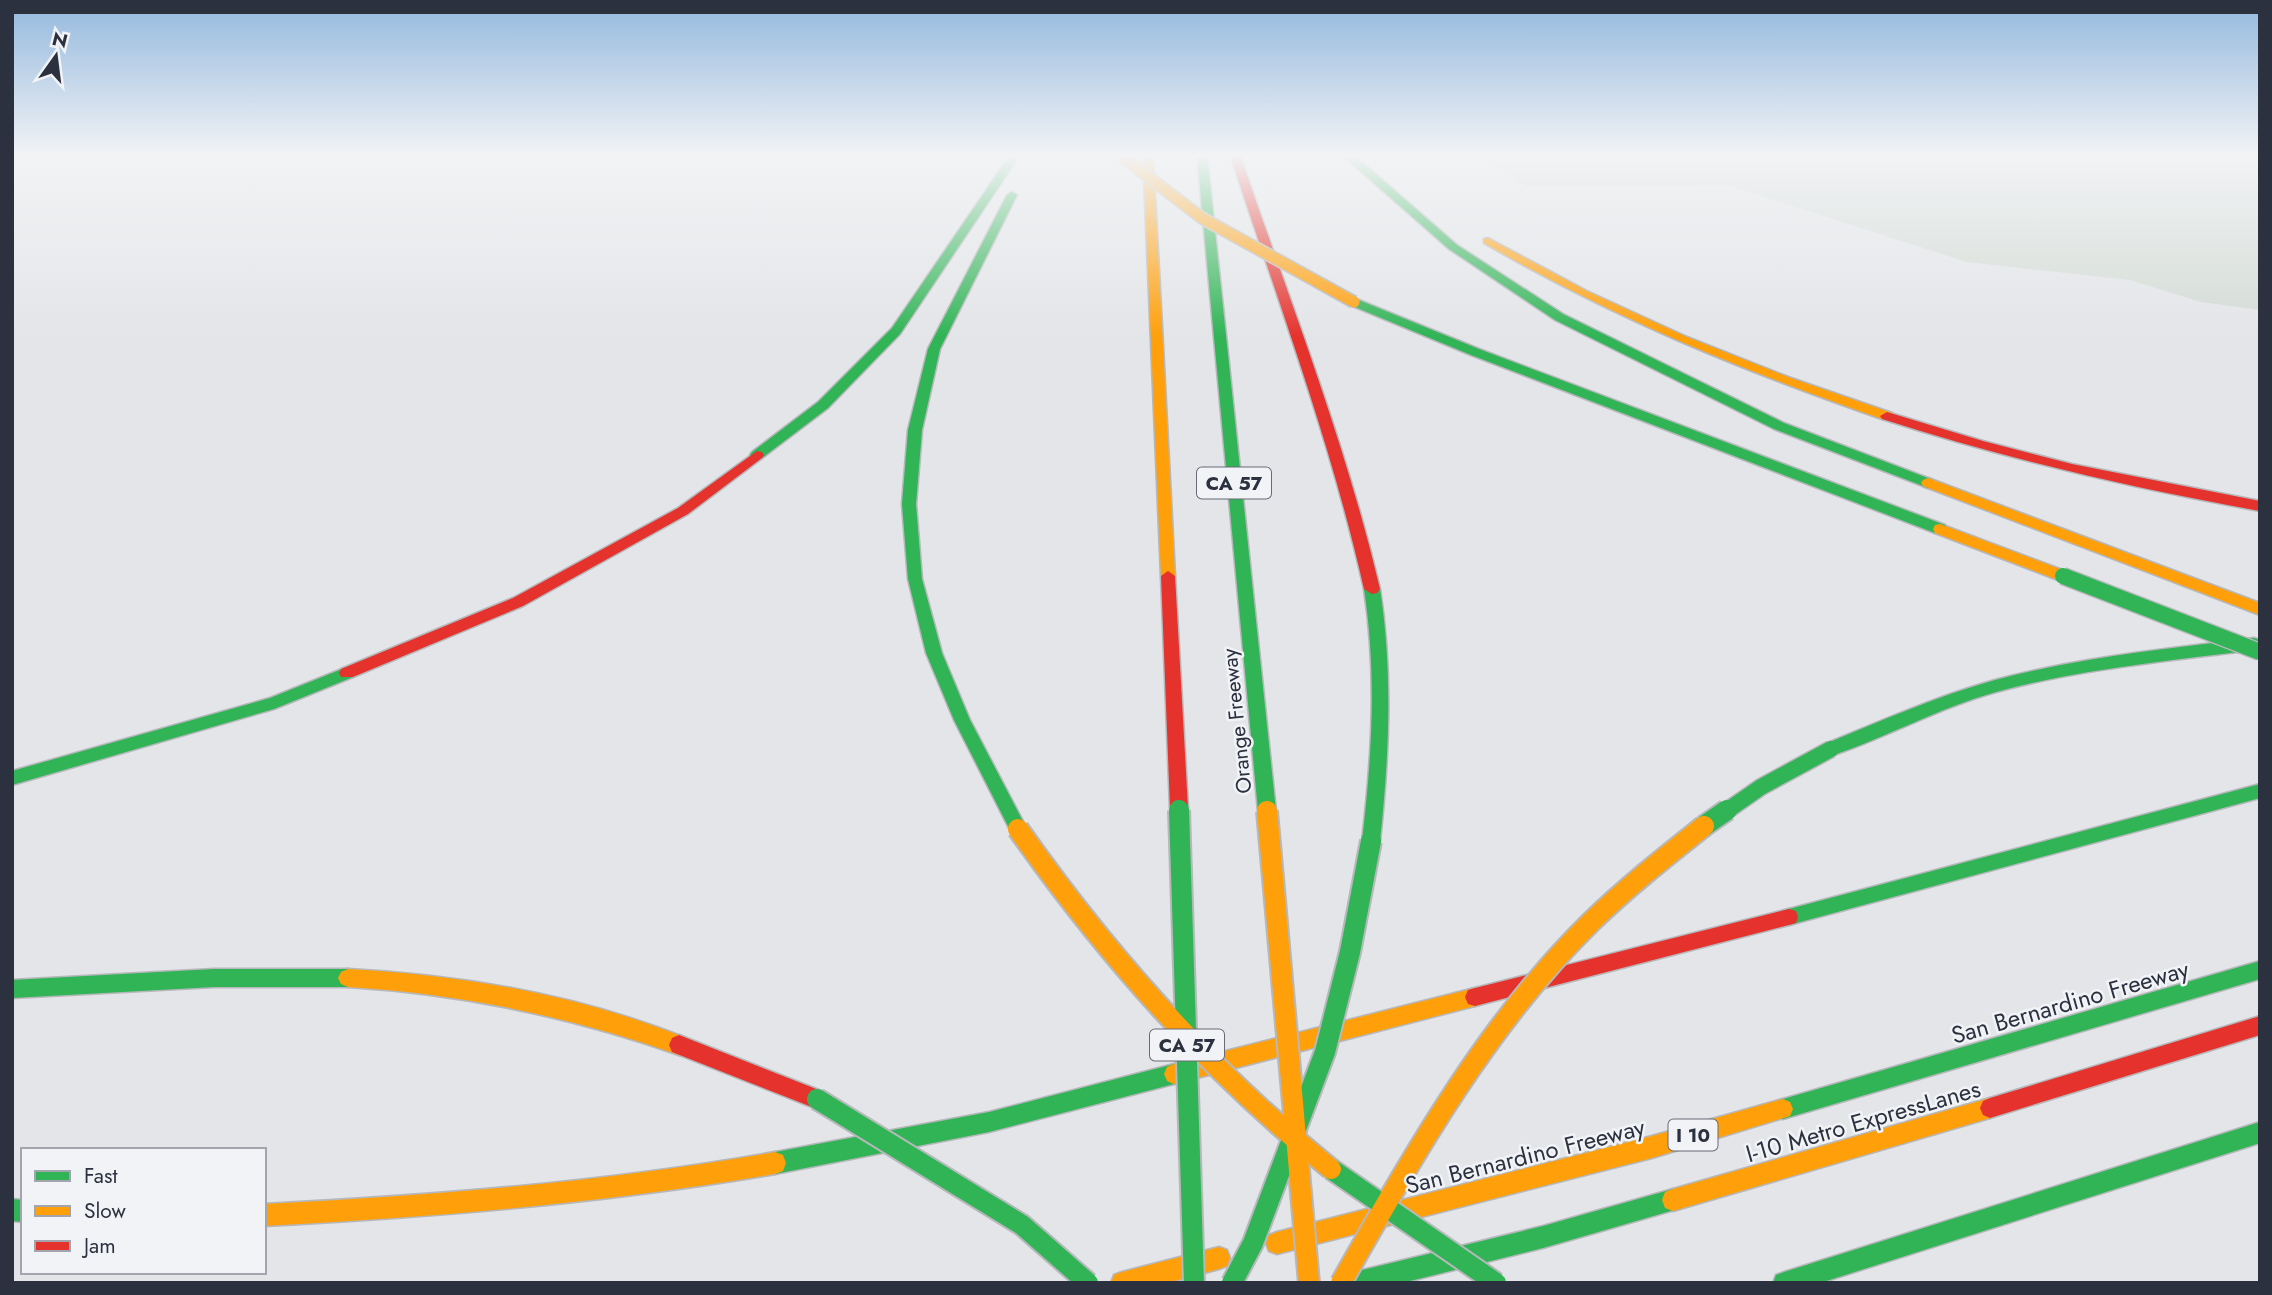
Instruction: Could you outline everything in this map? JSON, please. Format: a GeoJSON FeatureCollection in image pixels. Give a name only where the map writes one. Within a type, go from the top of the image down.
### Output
{"type":"FeatureCollection","features":[{"type":"Feature","properties":{"kind":"highway"},"geometry":{"type":"LineString","coordinates":[[12,778],[274,703],[518,602],[683,511],[823,405],[896,331],[974,215]]}},
{"type":"Feature","properties":{"kind":"highway"},"geometry":{"type":"LineString","coordinates":[[1002,215],[932,353],[917,411],[908,467],[908,517],[916,587],[934,653],[968,735],[1018,830],[1038,860],[1122,964],[1208,1060],[1283,1131],[1401,1220],[1496,1283]]}},
{"type":"Feature","properties":{"kind":"highway","name":"CA 57"},"geometry":{"type":"LineString","coordinates":[[1151,215],[1179,808],[1194,1283]]}},
{"type":"Feature","properties":{"kind":"highway"},"geometry":{"type":"LineString","coordinates":[[1199,215],[1354,302],[1475,352],[2260,652]]}},
{"type":"Feature","properties":{"kind":"highway","name":"Orange Freeway"},"geometry":{"type":"LineString","coordinates":[[1208,215],[1267,811],[1309,1283]]}},
{"type":"Feature","properties":{"kind":"highway"},"geometry":{"type":"LineString","coordinates":[[1232,1283],[1253,1243],[1325,1052],[1350,952],[1371,841],[1378,787],[1381,692],[1377,622],[1367,557],[1325,421],[1255,215]]}},
{"type":"Feature","properties":{"kind":"highway"},"geometry":{"type":"LineString","coordinates":[[1417,215],[1453,247],[1559,317],[1779,426],[2260,609]]}},
{"type":"Feature","properties":{"kind":"highway"},"geometry":{"type":"LineString","coordinates":[[1476,233],[1520,261],[1610,308],[1752,369],[1895,420],[2048,464],[2171,491],[2260,506]]}},
{"type":"Feature","properties":{"kind":"highway"},"geometry":{"type":"LineString","coordinates":[[1341,1283],[1416,1150],[1483,1050],[1576,935],[1656,862],[1740,800],[1831,749],[1920,712],[1995,686],[2102,663],[2260,643]]}},
{"type":"Feature","properties":{"kind":"highway"},"geometry":{"type":"LineString","coordinates":[[266,1215],[456,1205],[678,1181],[989,1122],[1914,885],[2260,791]]}},
{"type":"Feature","properties":{"kind":"highway","name":"San Bernardino Freeway"},"geometry":{"type":"LineString","coordinates":[[1122,1283],[1652,1147],[2260,970]]}},
{"type":"Feature","properties":{"kind":"highway"},"geometry":{"type":"LineString","coordinates":[[12,989],[300,975],[417,982],[522,999],[626,1027],[722,1060],[817,1100],[925,1163],[1022,1226],[1088,1283]]}},
{"type":"Feature","properties":{"kind":"highway","name":"I-10 Metro ExpressLanes"},"geometry":{"type":"LineString","coordinates":[[1354,1283],[1543,1237],[1981,1111],[2260,1025]]}},
{"type":"Feature","properties":{"kind":"highway"},"geometry":{"type":"LineString","coordinates":[[1784,1283],[2260,1132]]}},
{"type":"Feature","properties":{"kind":"shaded area"},"geometry":{"type":"Polygon","coordinates":[[[1821,215],[2260,215],[2260,310],[2201,302],[2130,280],[1967,262],[1821,215]]]}},
{"type":"Feature","properties":{"kind":"traffic: fast"},"geometry":{"type":"LineString","coordinates":[[757,455],[823,405],[896,331],[974,215]]}},
{"type":"Feature","properties":{"kind":"traffic: fast"},"geometry":{"type":"LineString","coordinates":[[1002,215],[934,349],[915,430],[909,504],[915,579],[934,653],[962,720],[1018,829]]}},
{"type":"Feature","properties":{"kind":"traffic: fast"},"geometry":{"type":"LineString","coordinates":[[1208,215],[1267,811]]}},
{"type":"Feature","properties":{"kind":"traffic: fast"},"geometry":{"type":"LineString","coordinates":[[1417,215],[1453,247],[1559,317],[1779,426],[1928,483]]}},
{"type":"Feature","properties":{"kind":"traffic: fast"},"geometry":{"type":"LineString","coordinates":[[1354,302],[1475,352],[1940,529]]}},
{"type":"Feature","properties":{"kind":"traffic: fast"},"geometry":{"type":"LineString","coordinates":[[2063,576],[2260,652]]}},
{"type":"Feature","properties":{"kind":"traffic: fast"},"geometry":{"type":"LineString","coordinates":[[1371,841],[1381,715],[1380,652],[1372,589]]}},
{"type":"Feature","properties":{"kind":"traffic: fast"},"geometry":{"type":"LineString","coordinates":[[1831,749],[1912,715],[1996,686],[2028,678],[2124,660],[2254,644]]}},
{"type":"Feature","properties":{"kind":"traffic: fast"},"geometry":{"type":"LineString","coordinates":[[12,778],[274,703],[347,673]]}},
{"type":"Feature","properties":{"kind":"traffic: fast"},"geometry":{"type":"LineString","coordinates":[[1704,826],[1761,787],[1831,749]]}},
{"type":"Feature","properties":{"kind":"traffic: fast"},"geometry":{"type":"LineString","coordinates":[[1789,917],[2260,791]]}},
{"type":"Feature","properties":{"kind":"traffic: fast"},"geometry":{"type":"LineString","coordinates":[[1179,808],[1194,1283]]}},
{"type":"Feature","properties":{"kind":"traffic: fast"},"geometry":{"type":"LineString","coordinates":[[1232,1283],[1253,1243],[1325,1052],[1350,952],[1371,841]]}},
{"type":"Feature","properties":{"kind":"traffic: fast"},"geometry":{"type":"LineString","coordinates":[[1783,1109],[2260,970]]}},
{"type":"Feature","properties":{"kind":"traffic: fast"},"geometry":{"type":"LineString","coordinates":[[12,989],[214,978],[348,978]]}},
{"type":"Feature","properties":{"kind":"traffic: fast"},"geometry":{"type":"LineString","coordinates":[[775,1163],[989,1122],[1174,1074]]}},
{"type":"Feature","properties":{"kind":"traffic: fast"},"geometry":{"type":"LineString","coordinates":[[817,1099],[1022,1225],[1088,1283]]}},
{"type":"Feature","properties":{"kind":"traffic: fast"},"geometry":{"type":"LineString","coordinates":[[1784,1283],[2260,1132]]}},
{"type":"Feature","properties":{"kind":"traffic: fast"},"geometry":{"type":"LineString","coordinates":[[1331,1169],[1496,1283]]}},
{"type":"Feature","properties":{"kind":"traffic: fast"},"geometry":{"type":"LineString","coordinates":[[1354,1283],[1543,1237],[1673,1200]]}},
{"type":"Feature","properties":{"kind":"traffic: fast"},"geometry":{"type":"LineString","coordinates":[[12,1210],[21,1211]]}},
{"type":"Feature","properties":{"kind":"traffic: slow"},"geometry":{"type":"LineString","coordinates":[[1151,215],[1168,576]]}},
{"type":"Feature","properties":{"kind":"traffic: slow"},"geometry":{"type":"LineString","coordinates":[[1199,215],[1354,302]]}},
{"type":"Feature","properties":{"kind":"traffic: slow"},"geometry":{"type":"LineString","coordinates":[[1488,241],[1583,294],[1682,340],[1887,416]]}},
{"type":"Feature","properties":{"kind":"traffic: slow"},"geometry":{"type":"LineString","coordinates":[[1928,483],[2260,609]]}},
{"type":"Feature","properties":{"kind":"traffic: slow"},"geometry":{"type":"LineString","coordinates":[[1940,529],[2063,576]]}},
{"type":"Feature","properties":{"kind":"traffic: slow"},"geometry":{"type":"LineString","coordinates":[[1267,811],[1309,1283]]}},
{"type":"Feature","properties":{"kind":"traffic: slow"},"geometry":{"type":"LineString","coordinates":[[1341,1283],[1416,1154],[1496,1033],[1541,977],[1590,923],[1644,873],[1704,826]]}},
{"type":"Feature","properties":{"kind":"traffic: slow"},"geometry":{"type":"LineString","coordinates":[[1018,829],[1086,921],[1161,1011],[1244,1095],[1331,1169]]}},
{"type":"Feature","properties":{"kind":"traffic: slow"},"geometry":{"type":"LineString","coordinates":[[348,978],[391,980],[516,998],[599,1019],[679,1045]]}},
{"type":"Feature","properties":{"kind":"traffic: slow"},"geometry":{"type":"LineString","coordinates":[[1174,1074],[1475,997]]}},
{"type":"Feature","properties":{"kind":"traffic: slow"},"geometry":{"type":"LineString","coordinates":[[1673,1200],[1990,1108]]}},
{"type":"Feature","properties":{"kind":"traffic: slow"},"geometry":{"type":"LineString","coordinates":[[1277,1243],[1652,1147],[1783,1109]]}},
{"type":"Feature","properties":{"kind":"traffic: slow"},"geometry":{"type":"LineString","coordinates":[[266,1215],[520,1198],[648,1183],[775,1163]]}},
{"type":"Feature","properties":{"kind":"traffic: slow"},"geometry":{"type":"LineString","coordinates":[[1122,1283],[1219,1258]]}},
{"type":"Feature","properties":{"kind":"traffic: jam"},"geometry":{"type":"LineString","coordinates":[[1255,215],[1323,416],[1360,537],[1372,589]]}},
{"type":"Feature","properties":{"kind":"traffic: jam"},"geometry":{"type":"LineString","coordinates":[[1887,416],[2072,468],[2260,506]]}},
{"type":"Feature","properties":{"kind":"traffic: jam"},"geometry":{"type":"LineString","coordinates":[[347,673],[518,602],[683,511],[757,455]]}},
{"type":"Feature","properties":{"kind":"traffic: jam"},"geometry":{"type":"LineString","coordinates":[[1168,576],[1179,808]]}},
{"type":"Feature","properties":{"kind":"traffic: jam"},"geometry":{"type":"LineString","coordinates":[[1475,997],[1789,917]]}},
{"type":"Feature","properties":{"kind":"traffic: jam"},"geometry":{"type":"LineString","coordinates":[[1990,1108],[2260,1025]]}},
{"type":"Feature","properties":{"kind":"traffic: jam"},"geometry":{"type":"LineString","coordinates":[[679,1045],[817,1099]]}}]}
